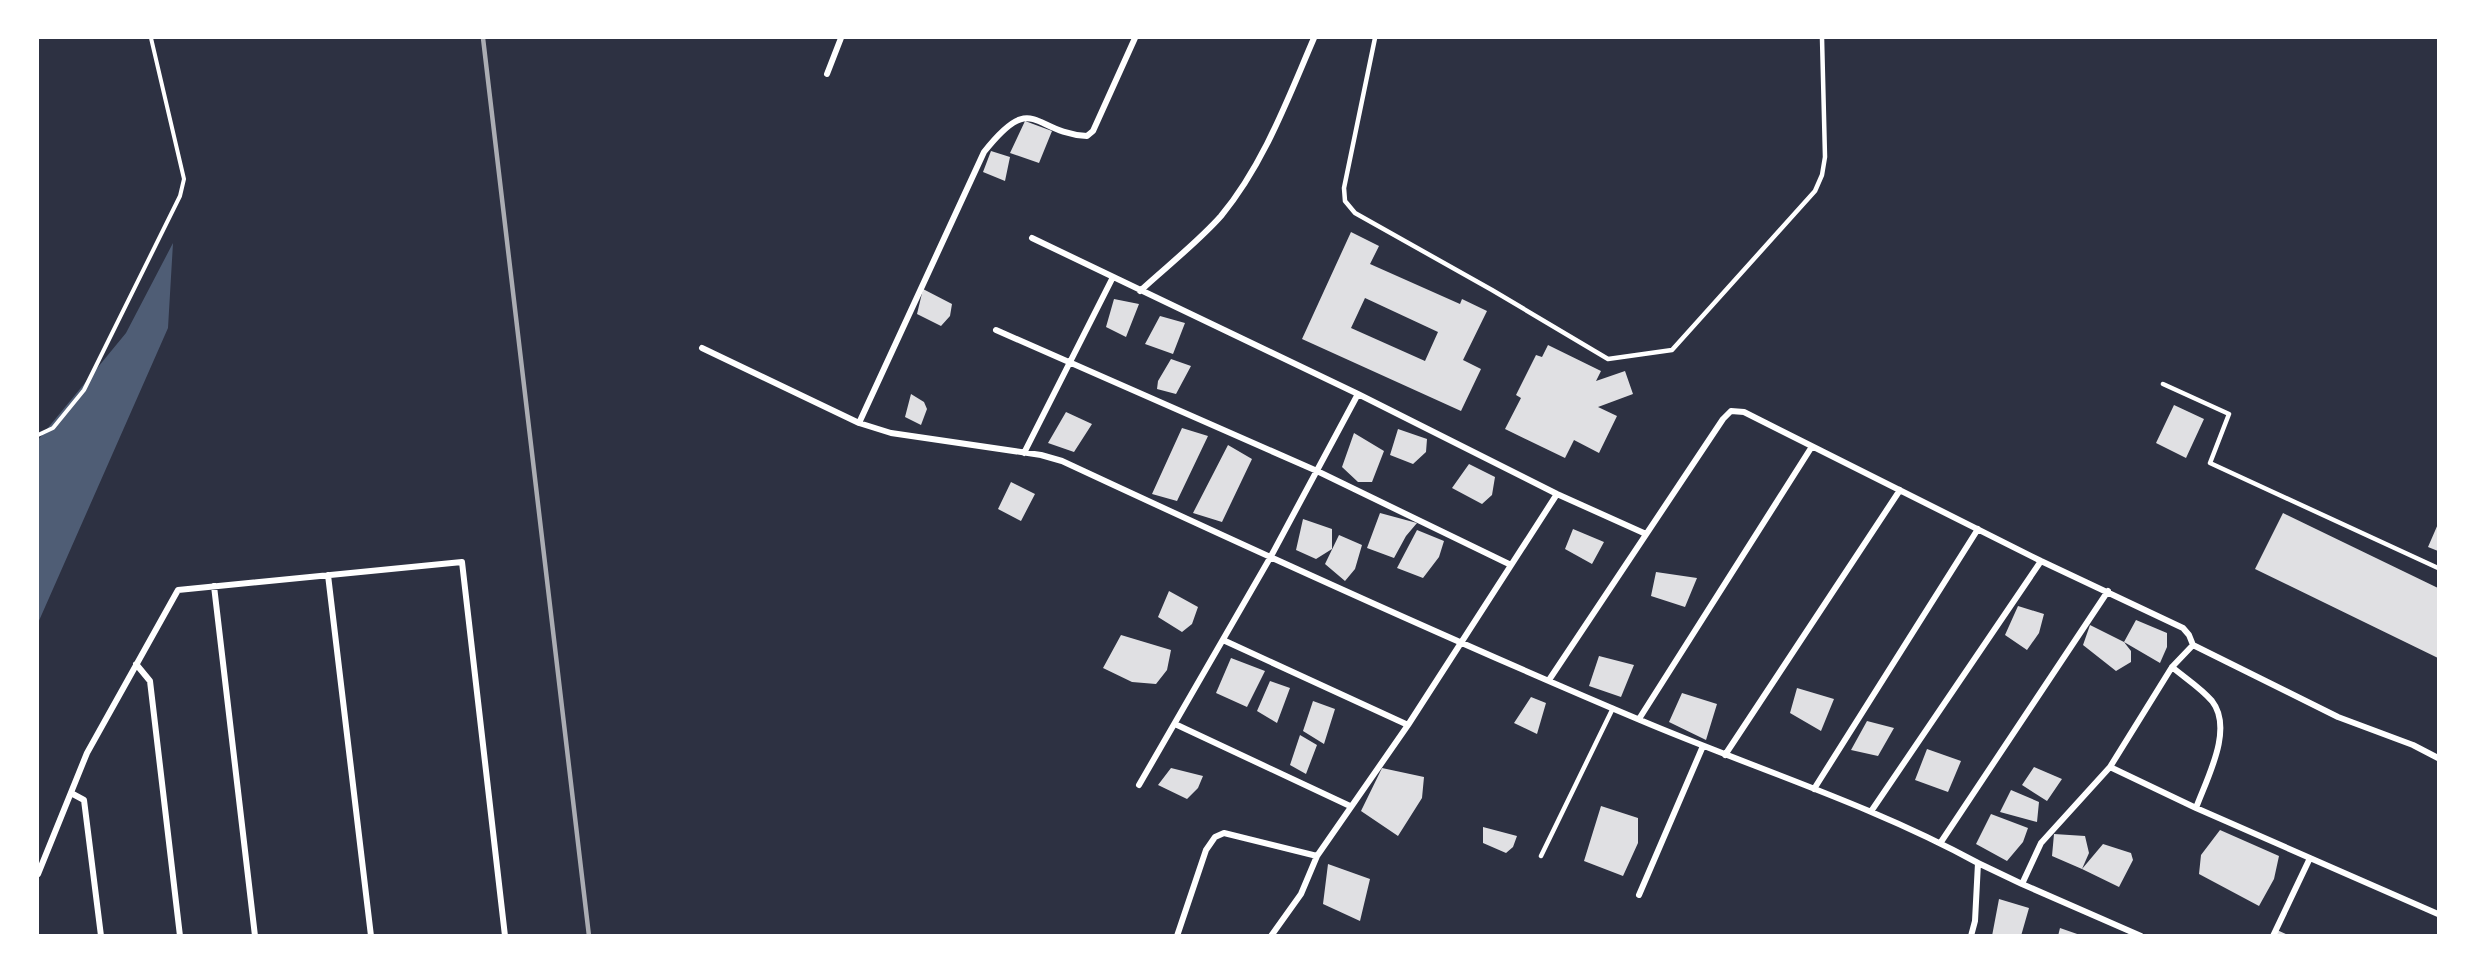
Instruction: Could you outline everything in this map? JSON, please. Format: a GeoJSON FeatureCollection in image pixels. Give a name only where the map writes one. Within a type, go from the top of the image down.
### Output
{"type":"FeatureCollection","features":[{"type":"Feature","properties":{"kind":"street"},"geometry":{"type":"LineString","coordinates":[[827,74],[841,38]]}},
{"type":"Feature","properties":{"kind":"street"},"geometry":{"type":"LineString","coordinates":[[859,423],[984,152],[1010,123],[1022,118],[1034,118],[1078,135],[1087,136],[1093,131],[1135,38]]}},
{"type":"Feature","properties":{"kind":"street"},"geometry":{"type":"LineString","coordinates":[[1140,291],[1220,216],[1245,182],[1271,136],[1314,38]]}},
{"type":"Feature","properties":{"kind":"street"},"geometry":{"type":"LineString","coordinates":[[1032,238],[1358,394],[1557,494],[1646,534]]}},
{"type":"Feature","properties":{"kind":"street"},"geometry":{"type":"LineString","coordinates":[[1024,453],[1113,277]]}},
{"type":"Feature","properties":{"kind":"street"},"geometry":{"type":"LineString","coordinates":[[996,330],[1317,471],[1511,565]]}},
{"type":"Feature","properties":{"kind":"street"},"geometry":{"type":"LineString","coordinates":[[702,348],[859,423],[891,433],[1041,455],[1062,461],[1270,558],[1613,708],[1725,755],[1872,810],[1941,842],[2022,884],[2141,936]]}},
{"type":"Feature","properties":{"kind":"street"},"geometry":{"type":"LineString","coordinates":[[1139,785],[1270,558],[1358,394]]}},
{"type":"Feature","properties":{"kind":"street"},"geometry":{"type":"LineString","coordinates":[[1550,680],[1723,419],[1731,411],[1744,412],[2041,561],[2183,628],[2189,634],[2193,645],[2338,717],[2413,745],[2439,758]]}},
{"type":"Feature","properties":{"kind":"street"},"geometry":{"type":"LineString","coordinates":[[1639,719],[1811,447]]}},
{"type":"Feature","properties":{"kind":"street"},"geometry":{"type":"LineString","coordinates":[[1725,755],[1900,490]]}},
{"type":"Feature","properties":{"kind":"street"},"geometry":{"type":"LineString","coordinates":[[1271,936],[1301,894],[1317,856],[1408,725],[1557,494]]}},
{"type":"Feature","properties":{"kind":"street"},"geometry":{"type":"LineString","coordinates":[[1814,789],[1978,529]]}},
{"type":"Feature","properties":{"kind":"street"},"geometry":{"type":"LineString","coordinates":[[1872,810],[2041,561]]}},
{"type":"Feature","properties":{"kind":"street"},"geometry":{"type":"LineString","coordinates":[[38,874],[87,753],[178,590],[462,562],[505,936]]}},
{"type":"Feature","properties":{"kind":"street"},"geometry":{"type":"LineString","coordinates":[[328,575],[371,936]]}},
{"type":"Feature","properties":{"kind":"street"},"geometry":{"type":"LineString","coordinates":[[214,586],[255,936]]}},
{"type":"Feature","properties":{"kind":"street"},"geometry":{"type":"LineString","coordinates":[[1941,842],[2108,591]]}},
{"type":"Feature","properties":{"kind":"street"},"geometry":{"type":"LineString","coordinates":[[1223,640],[1408,725]]}},
{"type":"Feature","properties":{"kind":"street"},"geometry":{"type":"LineString","coordinates":[[2022,884],[2041,843],[2110,767],[2172,668],[2193,645]]}},
{"type":"Feature","properties":{"kind":"street"},"geometry":{"type":"LineString","coordinates":[[136,664],[150,681],[180,936]]}},
{"type":"Feature","properties":{"kind":"street"},"geometry":{"type":"LineString","coordinates":[[2172,668],[2211,700],[2219,712],[2221,728],[2219,742],[2196,808]]}},
{"type":"Feature","properties":{"kind":"street"},"geometry":{"type":"LineString","coordinates":[[1175,724],[1350,806]]}},
{"type":"Feature","properties":{"kind":"street"},"geometry":{"type":"LineString","coordinates":[[1639,895],[1703,746]]}},
{"type":"Feature","properties":{"kind":"street"},"geometry":{"type":"LineString","coordinates":[[2110,767],[2196,808],[2439,914]]}},
{"type":"Feature","properties":{"kind":"street"},"geometry":{"type":"LineString","coordinates":[[71,793],[84,800],[102,936]]}},
{"type":"Feature","properties":{"kind":"street"},"geometry":{"type":"LineString","coordinates":[[1177,936],[1206,850],[1215,837],[1224,833],[1317,856]]}},
{"type":"Feature","properties":{"kind":"street"},"geometry":{"type":"LineString","coordinates":[[2273,936],[2310,858]]}},
{"type":"Feature","properties":{"kind":"street"},"geometry":{"type":"LineString","coordinates":[[1971,936],[1975,921],[1978,862]]}},
{"type":"Feature","properties":{"kind":"lane"},"geometry":{"type":"LineString","coordinates":[[1375,38],[1344,188],[1345,201],[1355,213],[1608,359],[1672,350],[1815,190],[1822,175],[1825,157],[1822,38]]}},
{"type":"Feature","properties":{"kind":"lane"},"geometry":{"type":"LineString","coordinates":[[2163,384],[2229,414],[2210,463],[2439,568]]}},
{"type":"Feature","properties":{"kind":"lane"},"geometry":{"type":"LineString","coordinates":[[1541,856],[1613,708]]}},
{"type":"Feature","properties":{"kind":"path"},"geometry":{"type":"LineString","coordinates":[[38,435],[53,428],[84,390],[180,196],[184,179],[151,38]]}},
{"type":"Feature","properties":{"kind":"water"},"geometry":{"type":"Polygon","coordinates":[[[173,243],[168,328],[38,623],[38,440],[126,333],[173,243]]]}},
{"type":"Feature","properties":{"kind":"building"},"geometry":{"type":"Polygon","coordinates":[[[1025,121],[1052,131],[1039,163],[1010,153],[1025,121]]]}},
{"type":"Feature","properties":{"kind":"building"},"geometry":{"type":"Polygon","coordinates":[[[991,151],[1010,157],[1005,181],[983,172],[991,151]]]}},
{"type":"Feature","properties":{"kind":"building"},"geometry":{"type":"Polygon","coordinates":[[[1351,232],[1379,246],[1370,264],[1460,304],[1462,299],[1487,311],[1463,360],[1481,369],[1461,411],[1302,339],[1351,232]],[[1365,298],[1351,328],[1425,361],[1438,332],[1365,298]]]}},
{"type":"Feature","properties":{"kind":"building"},"geometry":{"type":"Polygon","coordinates":[[[923,289],[952,304],[950,316],[941,326],[917,314],[923,289]]]}},
{"type":"Feature","properties":{"kind":"building"},"geometry":{"type":"Polygon","coordinates":[[[1114,299],[1139,304],[1126,337],[1106,327],[1114,299]]]}},
{"type":"Feature","properties":{"kind":"building"},"geometry":{"type":"Polygon","coordinates":[[[1160,316],[1185,323],[1173,354],[1145,344],[1160,316]]]}},
{"type":"Feature","properties":{"kind":"building"},"geometry":{"type":"Polygon","coordinates":[[[1548,345],[1601,371],[1596,381],[1625,371],[1633,394],[1598,407],[1617,416],[1599,453],[1574,440],[1565,458],[1505,429],[1521,398],[1516,395],[1536,355],[1542,357],[1548,345]]]}},
{"type":"Feature","properties":{"kind":"building"},"geometry":{"type":"Polygon","coordinates":[[[1171,359],[1191,366],[1176,394],[1157,389],[1158,381],[1171,359]]]}},
{"type":"Feature","properties":{"kind":"building"},"geometry":{"type":"Polygon","coordinates":[[[911,394],[924,402],[927,409],[921,425],[905,417],[911,394]]]}},
{"type":"Feature","properties":{"kind":"building"},"geometry":{"type":"Polygon","coordinates":[[[2174,405],[2204,419],[2186,458],[2156,443],[2174,405]]]}},
{"type":"Feature","properties":{"kind":"building"},"geometry":{"type":"Polygon","coordinates":[[[1066,412],[1092,424],[1074,452],[1048,443],[1066,412]]]}},
{"type":"Feature","properties":{"kind":"building"},"geometry":{"type":"Polygon","coordinates":[[[1182,428],[1208,436],[1177,501],[1152,494],[1182,428]]]}},
{"type":"Feature","properties":{"kind":"building"},"geometry":{"type":"Polygon","coordinates":[[[1398,429],[1427,439],[1426,452],[1413,464],[1390,455],[1398,429]]]}},
{"type":"Feature","properties":{"kind":"building"},"geometry":{"type":"Polygon","coordinates":[[[1354,433],[1384,451],[1372,482],[1358,482],[1342,467],[1354,433]]]}},
{"type":"Feature","properties":{"kind":"building"},"geometry":{"type":"Polygon","coordinates":[[[1228,445],[1252,459],[1222,522],[1193,513],[1228,445]]]}},
{"type":"Feature","properties":{"kind":"building"},"geometry":{"type":"Polygon","coordinates":[[[1469,464],[1495,477],[1492,495],[1482,504],[1452,488],[1469,464]]]}},
{"type":"Feature","properties":{"kind":"building"},"geometry":{"type":"Polygon","coordinates":[[[1011,482],[1035,494],[1021,521],[998,509],[1011,482]]]}},
{"type":"Feature","properties":{"kind":"building"},"geometry":{"type":"Polygon","coordinates":[[[1380,513],[1417,523],[1406,536],[1394,558],[1367,548],[1380,513]]]}},
{"type":"Feature","properties":{"kind":"building"},"geometry":{"type":"Polygon","coordinates":[[[2283,513],[2438,588],[2438,658],[2255,569],[2283,513]]]}},
{"type":"Feature","properties":{"kind":"building"},"geometry":{"type":"Polygon","coordinates":[[[1303,519],[1332,529],[1332,549],[1316,559],[1296,550],[1303,519]]]}},
{"type":"Feature","properties":{"kind":"building"},"geometry":{"type":"Polygon","coordinates":[[[2438,524],[2438,551],[2428,547],[2438,524]]]}},
{"type":"Feature","properties":{"kind":"building"},"geometry":{"type":"Polygon","coordinates":[[[1573,529],[1604,542],[1592,564],[1565,549],[1573,529]]]}},
{"type":"Feature","properties":{"kind":"building"},"geometry":{"type":"Polygon","coordinates":[[[1417,530],[1444,541],[1439,557],[1423,578],[1397,568],[1417,530]]]}},
{"type":"Feature","properties":{"kind":"building"},"geometry":{"type":"Polygon","coordinates":[[[1339,535],[1362,545],[1355,569],[1345,581],[1325,564],[1339,535]]]}},
{"type":"Feature","properties":{"kind":"building"},"geometry":{"type":"Polygon","coordinates":[[[1656,572],[1697,578],[1685,607],[1651,596],[1656,572]]]}},
{"type":"Feature","properties":{"kind":"building"},"geometry":{"type":"Polygon","coordinates":[[[1169,591],[1198,607],[1192,624],[1182,632],[1158,617],[1169,591]]]}},
{"type":"Feature","properties":{"kind":"building"},"geometry":{"type":"Polygon","coordinates":[[[2018,606],[2044,614],[2039,633],[2027,650],[2005,635],[2018,606]]]}},
{"type":"Feature","properties":{"kind":"building"},"geometry":{"type":"Polygon","coordinates":[[[2136,620],[2167,633],[2167,647],[2160,663],[2124,642],[2136,620]]]}},
{"type":"Feature","properties":{"kind":"building"},"geometry":{"type":"Polygon","coordinates":[[[2090,625],[2124,642],[2131,651],[2131,662],[2116,671],[2083,645],[2090,625]]]}},
{"type":"Feature","properties":{"kind":"building"},"geometry":{"type":"Polygon","coordinates":[[[1121,635],[1171,650],[1167,670],[1156,684],[1132,682],[1103,668],[1121,635]]]}},
{"type":"Feature","properties":{"kind":"building"},"geometry":{"type":"Polygon","coordinates":[[[1599,656],[1634,665],[1621,697],[1589,686],[1599,656]]]}},
{"type":"Feature","properties":{"kind":"building"},"geometry":{"type":"Polygon","coordinates":[[[1231,658],[1265,671],[1247,707],[1216,693],[1231,658]]]}},
{"type":"Feature","properties":{"kind":"building"},"geometry":{"type":"Polygon","coordinates":[[[1270,681],[1290,688],[1277,723],[1257,711],[1270,681]]]}},
{"type":"Feature","properties":{"kind":"building"},"geometry":{"type":"Polygon","coordinates":[[[1797,688],[1834,699],[1821,731],[1790,713],[1797,688]]]}},
{"type":"Feature","properties":{"kind":"building"},"geometry":{"type":"Polygon","coordinates":[[[1682,693],[1717,704],[1706,740],[1669,722],[1682,693]]]}},
{"type":"Feature","properties":{"kind":"building"},"geometry":{"type":"Polygon","coordinates":[[[1531,697],[1546,703],[1537,734],[1514,723],[1531,697]]]}},
{"type":"Feature","properties":{"kind":"building"},"geometry":{"type":"Polygon","coordinates":[[[1313,701],[1335,709],[1324,744],[1303,731],[1313,701]]]}},
{"type":"Feature","properties":{"kind":"building"},"geometry":{"type":"Polygon","coordinates":[[[1867,721],[1894,728],[1878,756],[1851,750],[1867,721]]]}},
{"type":"Feature","properties":{"kind":"building"},"geometry":{"type":"Polygon","coordinates":[[[1300,735],[1317,745],[1306,774],[1290,765],[1300,735]]]}},
{"type":"Feature","properties":{"kind":"building"},"geometry":{"type":"Polygon","coordinates":[[[1927,749],[1961,761],[1948,792],[1915,780],[1927,749]]]}},
{"type":"Feature","properties":{"kind":"building"},"geometry":{"type":"Polygon","coordinates":[[[2034,767],[2062,779],[2047,801],[2022,785],[2034,767]]]}},
{"type":"Feature","properties":{"kind":"building"},"geometry":{"type":"Polygon","coordinates":[[[1171,768],[1203,776],[1198,788],[1187,799],[1158,785],[1171,768]]]}},
{"type":"Feature","properties":{"kind":"building"},"geometry":{"type":"Polygon","coordinates":[[[1382,768],[1424,777],[1422,798],[1398,836],[1361,811],[1382,768]]]}},
{"type":"Feature","properties":{"kind":"building"},"geometry":{"type":"Polygon","coordinates":[[[2011,790],[2039,802],[2037,822],[2000,812],[2011,790]]]}},
{"type":"Feature","properties":{"kind":"building"},"geometry":{"type":"Polygon","coordinates":[[[1601,806],[1638,818],[1638,843],[1623,876],[1584,861],[1601,806]]]}},
{"type":"Feature","properties":{"kind":"building"},"geometry":{"type":"Polygon","coordinates":[[[1991,814],[2028,828],[2023,842],[2007,861],[1976,844],[1991,814]]]}},
{"type":"Feature","properties":{"kind":"building"},"geometry":{"type":"Polygon","coordinates":[[[1483,827],[1517,836],[1513,847],[1506,853],[1483,843],[1483,827]]]}},
{"type":"Feature","properties":{"kind":"building"},"geometry":{"type":"Polygon","coordinates":[[[2220,830],[2279,856],[2274,879],[2259,906],[2199,874],[2201,855],[2220,830]]]}},
{"type":"Feature","properties":{"kind":"building"},"geometry":{"type":"Polygon","coordinates":[[[2054,834],[2085,836],[2089,853],[2082,869],[2052,856],[2054,834]]]}},
{"type":"Feature","properties":{"kind":"building"},"geometry":{"type":"Polygon","coordinates":[[[2103,844],[2131,853],[2133,860],[2119,887],[2082,869],[2103,844]]]}},
{"type":"Feature","properties":{"kind":"building"},"geometry":{"type":"Polygon","coordinates":[[[1328,864],[1370,879],[1360,921],[1323,904],[1328,864]]]}},
{"type":"Feature","properties":{"kind":"building"},"geometry":{"type":"Polygon","coordinates":[[[1999,899],[2029,908],[2021,936],[1992,936],[1999,899]]]}},
{"type":"Feature","properties":{"kind":"building"},"geometry":{"type":"Polygon","coordinates":[[[2060,928],[2080,935],[2080,936],[2058,936],[2060,928]]]}},
{"type":"Feature","properties":{"kind":"building"},"geometry":{"type":"Polygon","coordinates":[[[2277,930],[2290,936],[2274,936],[2277,930]]]}},
{"type":"Feature","properties":{"kind":"railway"},"geometry":{"type":"LineString","coordinates":[[483,38],[589,936]]}}]}
